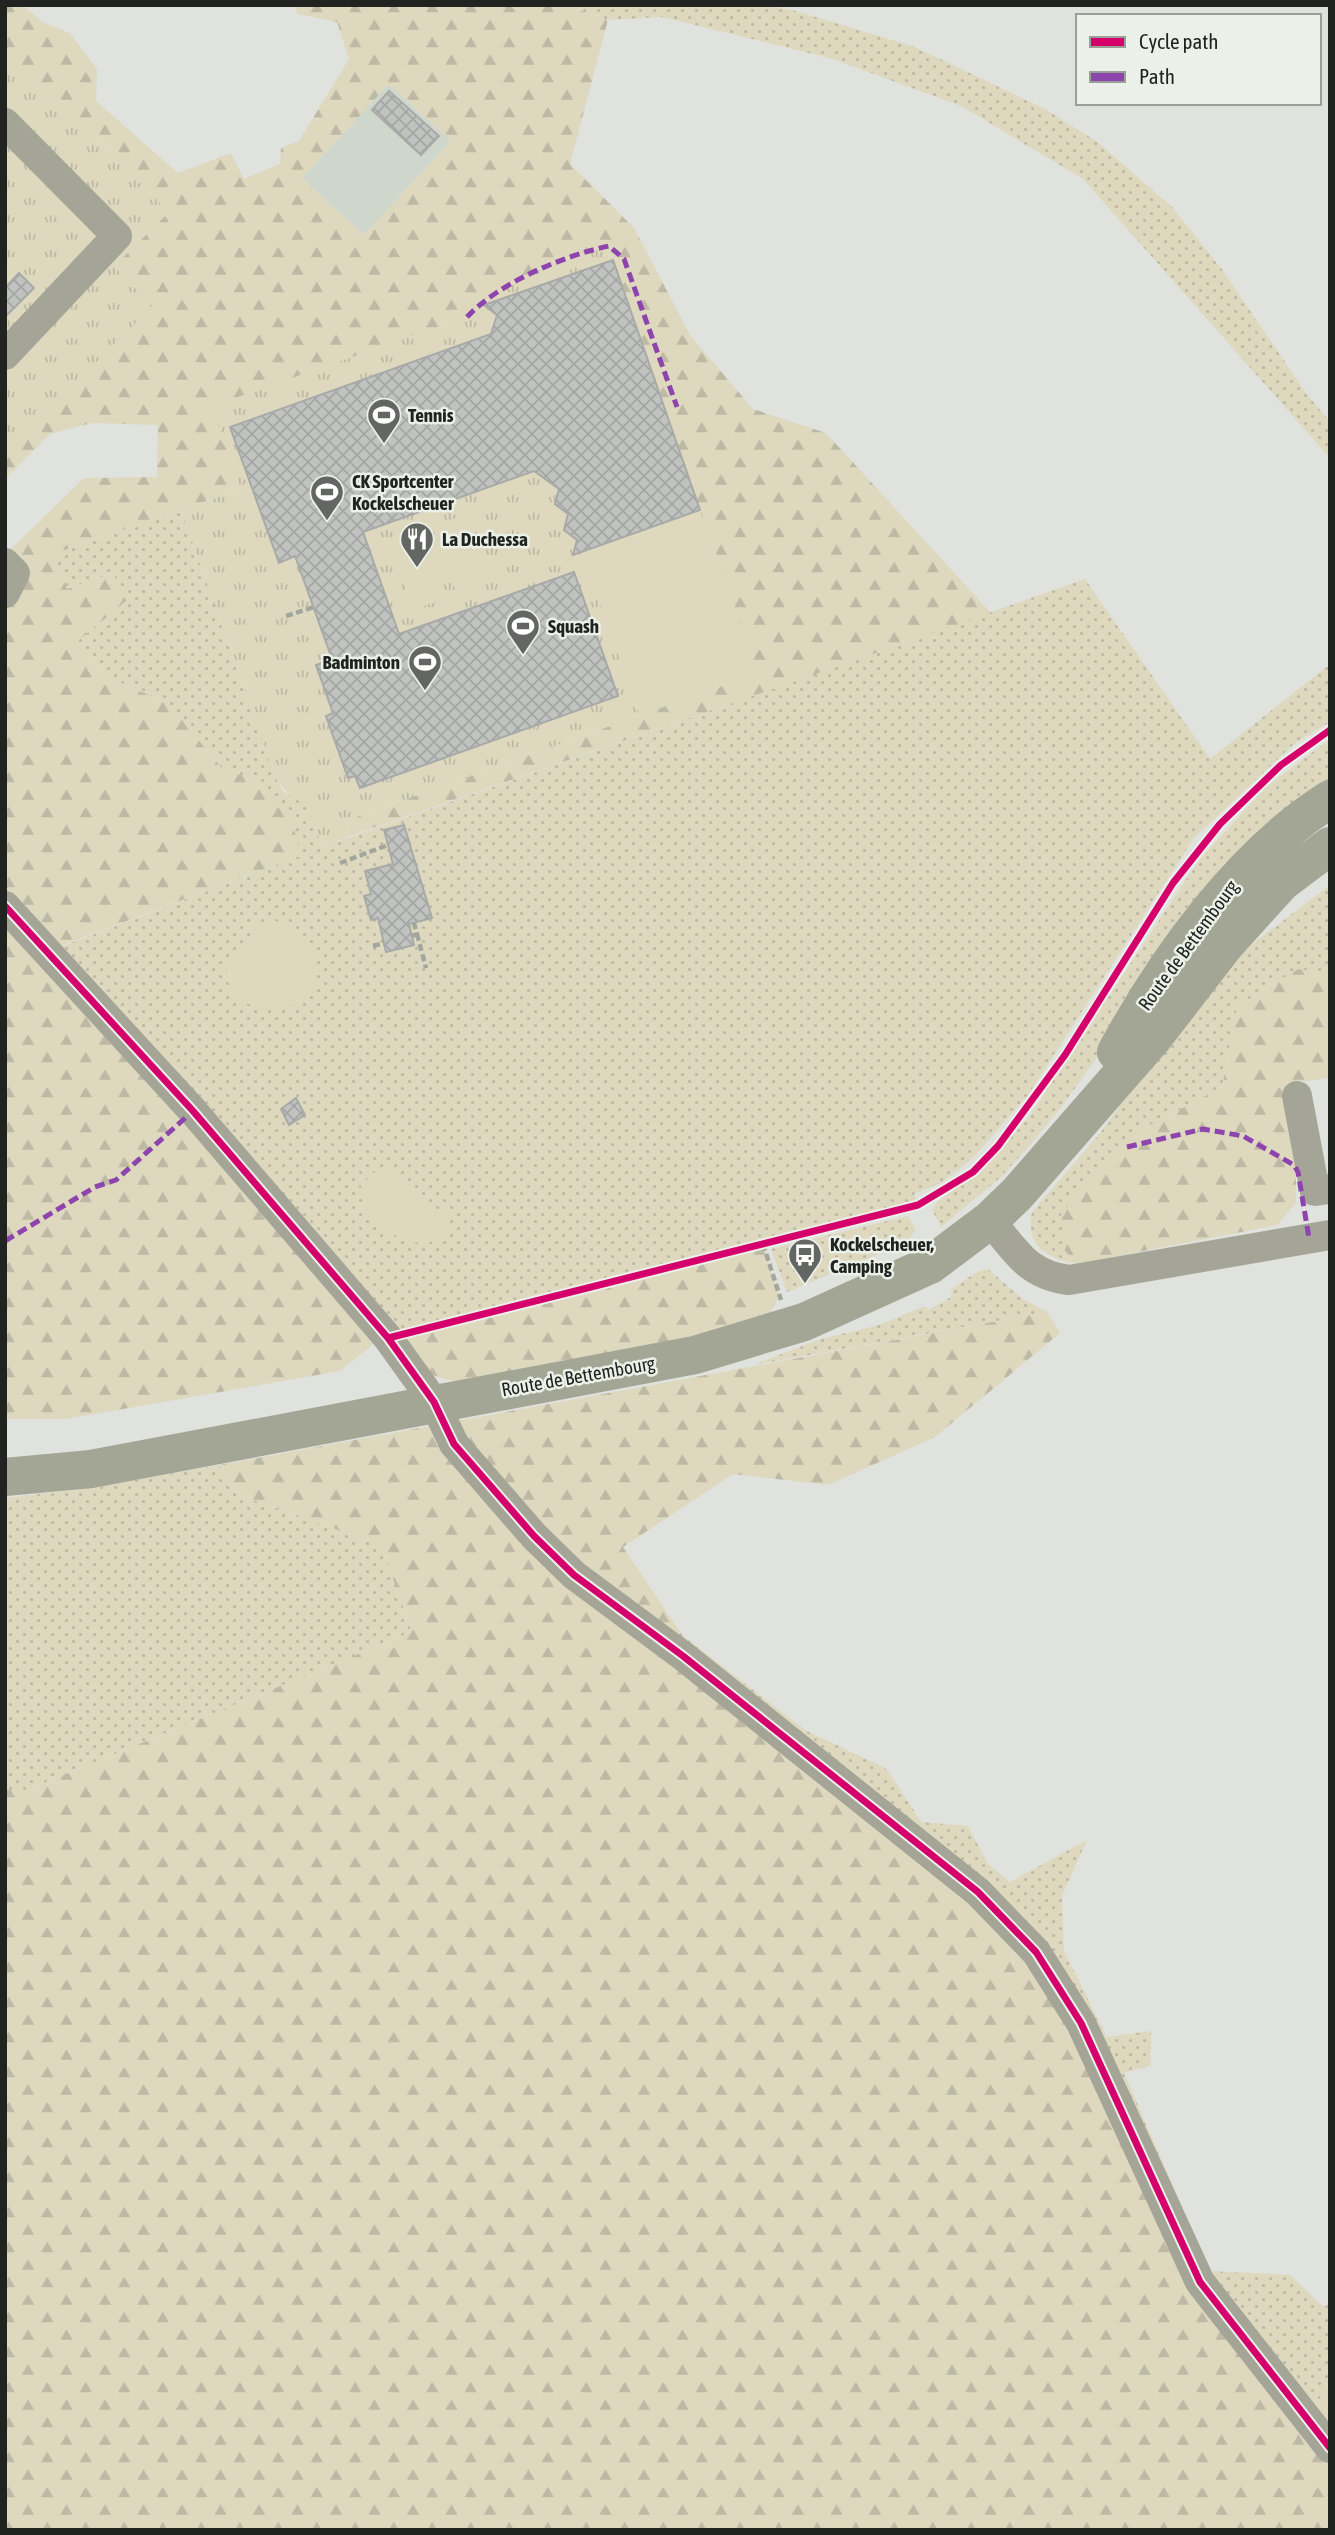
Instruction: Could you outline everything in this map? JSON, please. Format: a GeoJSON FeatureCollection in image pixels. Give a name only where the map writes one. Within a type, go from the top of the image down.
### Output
{"type":"FeatureCollection","features":[{"type":"Feature","properties":{"kind":"main road","name":"Route de Bettembourg"},"geometry":{"type":"LineString","coordinates":[[1081,1119],[1133,1021],[1229,887],[1271,843],[1330,799]]}},
{"type":"Feature","properties":{"kind":"main road","name":"Route de Bettembourg"},"geometry":{"type":"LineString","coordinates":[[5,1477],[92,1469],[434,1402],[695,1355],[790,1327],[930,1265],[990,1220],[1024,1185],[1154,1037],[1186,992],[1282,882],[1330,846]]}},
{"type":"Feature","properties":{"kind":"street"},"geometry":{"type":"LineString","coordinates":[[5,123],[117,236],[5,355]]}},
{"type":"Feature","properties":{"kind":"street"},"geometry":{"type":"LineString","coordinates":[[5,563],[15,573],[5,593]]}},
{"type":"Feature","properties":{"kind":"street"},"geometry":{"type":"LineString","coordinates":[[5,906],[202,1121],[388,1338],[434,1402],[454,1444],[534,1536],[574,1575],[683,1656],[978,1892],[1036,1952],[1080,2022],[1200,2282],[1330,2448]]}},
{"type":"Feature","properties":{"kind":"street"},"geometry":{"type":"LineString","coordinates":[[1297,1096],[1315,1192],[1330,1189]]}},
{"type":"Feature","properties":{"kind":"street"},"geometry":{"type":"LineString","coordinates":[[990,1220],[1028,1265],[1047,1278],[1069,1280],[1330,1235]]}},
{"type":"Feature","properties":{"kind":"path"},"geometry":{"type":"LineString","coordinates":[[286,616],[314,607]]}},
{"type":"Feature","properties":{"kind":"path"},"geometry":{"type":"LineString","coordinates":[[340,863],[388,845]]}},
{"type":"Feature","properties":{"kind":"path"},"geometry":{"type":"LineString","coordinates":[[415,923],[415,935],[426,968]]}},
{"type":"Feature","properties":{"kind":"path"},"geometry":{"type":"LineString","coordinates":[[373,946],[384,943]]}},
{"type":"Feature","properties":{"kind":"path"},"geometry":{"type":"LineString","coordinates":[[763,1244],[790,1327]]}},
{"type":"Feature","properties":{"kind":"shaded area"},"geometry":{"type":"Polygon","coordinates":[[[389,84],[451,141],[364,235],[302,178],[389,84]]]}},
{"type":"Feature","properties":{"kind":"green space"},"geometry":{"type":"Polygon","coordinates":[[[5,5],[23,5],[42,22],[70,33],[97,69],[96,101],[178,173],[231,153],[244,179],[280,164],[281,148],[299,141],[349,59],[337,22],[298,14],[294,5],[563,5],[608,20],[570,164],[634,228],[690,335],[753,409],[826,433],[991,613],[350,836],[345,821],[758,673],[608,247],[571,257],[533,272],[496,293],[467,317],[213,406],[241,489],[53,554],[67,589],[113,573],[127,600],[78,641],[109,678],[168,703],[225,772],[259,778],[290,817],[302,855],[47,951],[388,1338],[763,1244],[779,1295],[771,1312],[739,1329],[456,1382],[429,1374],[376,1342],[340,1371],[66,1419],[5,1419],[5,555],[84,478],[157,477],[158,425],[92,423],[50,434],[5,479],[5,454],[151,306],[114,266],[169,212],[5,49],[5,5]],[[389,84],[302,178],[364,235],[451,141],[389,84]]]}},
{"type":"Feature","properties":{"kind":"green space"},"geometry":{"type":"Polygon","coordinates":[[[563,5],[766,5],[796,11],[915,47],[1045,109],[1096,141],[1172,207],[1221,268],[1306,393],[1330,422],[1330,458],[1083,179],[961,106],[833,59],[662,17],[608,20],[563,5]]]}},
{"type":"Feature","properties":{"kind":"green space"},"geometry":{"type":"Polygon","coordinates":[[[5,49],[169,212],[114,266],[152,306],[5,454],[5,49]]]}},
{"type":"Feature","properties":{"kind":"green space"},"geometry":{"type":"Polygon","coordinates":[[[609,246],[758,673],[345,821],[350,836],[322,847],[306,803],[294,799],[277,781],[181,510],[241,489],[212,406],[467,317],[497,293],[533,272],[572,256],[609,246]]]}},
{"type":"Feature","properties":{"kind":"green space"},"geometry":{"type":"Polygon","coordinates":[[[181,510],[277,781],[284,792],[306,803],[322,847],[1085,579],[1210,759],[1330,664],[1330,722],[1295,743],[1194,838],[1028,1095],[972,1159],[941,1183],[914,1194],[918,1205],[388,1338],[47,952],[302,855],[259,778],[225,772],[168,703],[109,678],[78,641],[113,573],[67,589],[52,554],[181,510]]]}},
{"type":"Feature","properties":{"kind":"green space"},"geometry":{"type":"Polygon","coordinates":[[[700,510],[758,673],[640,715],[581,552],[700,510]]]}},
{"type":"Feature","properties":{"kind":"green space"},"geometry":{"type":"Polygon","coordinates":[[[467,514],[492,582],[457,594],[433,526],[467,514]]]}},
{"type":"Feature","properties":{"kind":"green space"},"geometry":{"type":"Polygon","coordinates":[[[423,529],[447,598],[413,610],[388,541],[423,529]]]}},
{"type":"Feature","properties":{"kind":"green space"},"geometry":{"type":"Polygon","coordinates":[[[1330,739],[1330,785],[1187,932],[1063,1105],[1031,1144],[1000,1178],[941,1227],[932,1210],[937,1202],[984,1169],[1031,1114],[1199,860],[1265,788],[1330,739]]]}},
{"type":"Feature","properties":{"kind":"green space"},"geometry":{"type":"Polygon","coordinates":[[[1330,885],[1330,975],[1298,969],[1237,1007],[1222,1087],[1145,1128],[1077,1264],[1048,1254],[1035,1242],[1031,1224],[1032,1212],[1101,1132],[1201,993],[1247,948],[1330,885]]]}},
{"type":"Feature","properties":{"kind":"green space"},"geometry":{"type":"Polygon","coordinates":[[[271,919],[294,931],[309,947],[316,964],[315,981],[307,996],[292,1005],[269,1008],[239,1001],[229,986],[226,965],[234,954],[252,946],[252,926],[271,919]]]}},
{"type":"Feature","properties":{"kind":"green space"},"geometry":{"type":"Polygon","coordinates":[[[1298,969],[1330,975],[1330,1078],[1287,1083],[1296,1145],[1296,1203],[1277,1225],[1077,1264],[1065,1251],[1061,1215],[1086,1182],[1145,1128],[1222,1087],[1237,1007],[1298,969]]]}},
{"type":"Feature","properties":{"kind":"green space"},"geometry":{"type":"Polygon","coordinates":[[[387,1168],[405,1179],[420,1202],[445,1212],[450,1225],[442,1239],[419,1243],[409,1241],[390,1232],[364,1211],[361,1185],[377,1170],[387,1168]]]}},
{"type":"Feature","properties":{"kind":"green space"},"geometry":{"type":"Polygon","coordinates":[[[908,1216],[916,1230],[905,1243],[787,1292],[771,1249],[908,1216]]]}},
{"type":"Feature","properties":{"kind":"green space"},"geometry":{"type":"Polygon","coordinates":[[[988,1269],[1023,1299],[1047,1312],[753,1365],[821,1339],[879,1325],[925,1306],[928,1310],[953,1296],[950,1290],[977,1272],[988,1269]]]}},
{"type":"Feature","properties":{"kind":"green space"},"geometry":{"type":"Polygon","coordinates":[[[1047,1312],[1060,1333],[935,1437],[828,1485],[733,1474],[623,1547],[682,1635],[683,1657],[1036,1952],[1200,2282],[1308,2419],[1330,2382],[1330,2530],[5,2530],[5,1790],[27,1790],[412,1632],[381,1545],[236,1494],[219,1465],[1047,1312]]]}},
{"type":"Feature","properties":{"kind":"green space"},"geometry":{"type":"Polygon","coordinates":[[[219,1465],[236,1494],[381,1545],[412,1632],[27,1790],[5,1790],[5,1498],[97,1487],[219,1465]]]}},
{"type":"Feature","properties":{"kind":"green space"},"geometry":{"type":"Polygon","coordinates":[[[682,1635],[805,1730],[887,1769],[921,1822],[968,1826],[988,1864],[1010,1882],[1087,1840],[1062,1896],[1064,1951],[1107,2037],[1151,2031],[1150,2066],[1124,2073],[1210,2271],[1290,2275],[1323,2306],[1330,2305],[1330,2382],[1307,2420],[683,1656],[682,1635]]]}},
{"type":"Feature","properties":{"kind":"building"},"geometry":{"type":"Polygon","coordinates":[[[389,91],[439,136],[421,155],[372,110],[389,91]]]}},
{"type":"Feature","properties":{"kind":"building","name":"CK Sportcenter Kockelscheuer"},"geometry":{"type":"Polygon","coordinates":[[[613,260],[700,510],[573,555],[577,540],[564,530],[568,514],[555,504],[559,489],[534,471],[363,532],[399,634],[574,572],[618,696],[360,788],[355,776],[348,778],[326,716],[333,713],[316,665],[332,659],[295,556],[279,563],[230,427],[491,334],[497,315],[484,305],[613,260]]]}},
{"type":"Feature","properties":{"kind":"building"},"geometry":{"type":"Polygon","coordinates":[[[19,273],[34,288],[5,317],[5,288],[19,273]]]}},
{"type":"Feature","properties":{"kind":"building"},"geometry":{"type":"Polygon","coordinates":[[[404,825],[432,918],[409,924],[414,945],[386,952],[378,918],[371,920],[364,896],[371,894],[365,871],[393,864],[384,830],[404,825]]]}},
{"type":"Feature","properties":{"kind":"building"},"geometry":{"type":"Polygon","coordinates":[[[296,1098],[305,1115],[289,1125],[281,1109],[296,1098]]]}},
{"type":"Feature","properties":{"kind":"marked path"},"geometry":{"type":"LineString","coordinates":[[467,317],[497,293],[533,272],[572,256],[609,246],[624,259],[677,407]]}},
{"type":"Feature","properties":{"kind":"marked path"},"geometry":{"type":"LineString","coordinates":[[5,1241],[95,1187],[116,1180],[193,1111]]}},
{"type":"Feature","properties":{"kind":"marked path"},"geometry":{"type":"LineString","coordinates":[[1127,1147],[1203,1129],[1243,1136],[1294,1165],[1298,1172],[1309,1238]]}},
{"type":"Feature","properties":{"kind":"cycle path"},"geometry":{"type":"LineString","coordinates":[[388,1338],[918,1205],[973,1172],[998,1146],[1065,1055],[1173,883],[1220,824],[1281,765],[1330,730]]}},
{"type":"Feature","properties":{"kind":"cycle path"},"geometry":{"type":"LineString","coordinates":[[5,906],[193,1111],[388,1338],[434,1402],[454,1444],[534,1536],[574,1575],[683,1656],[978,1892],[1036,1952],[1081,2023],[1200,2282],[1330,2448]]}},
{"type":"Feature","properties":{"kind":"place","name":"Tennis"},"geometry":{"type":"Point","coordinates":[384,445]}},
{"type":"Feature","properties":{"kind":"place","name":"CK Sportcenter Kockelscheuer"},"geometry":{"type":"Point","coordinates":[327,522]}},
{"type":"Feature","properties":{"kind":"place","name":"La Duchessa"},"geometry":{"type":"Point","coordinates":[417,569]}},
{"type":"Feature","properties":{"kind":"place","name":"Squash"},"geometry":{"type":"Point","coordinates":[523,656]}},
{"type":"Feature","properties":{"kind":"place","name":"Badminton"},"geometry":{"type":"Point","coordinates":[425,692]}},
{"type":"Feature","properties":{"kind":"place","name":"Kockelscheuer, Camping"},"geometry":{"type":"Point","coordinates":[805,1285]}}]}
